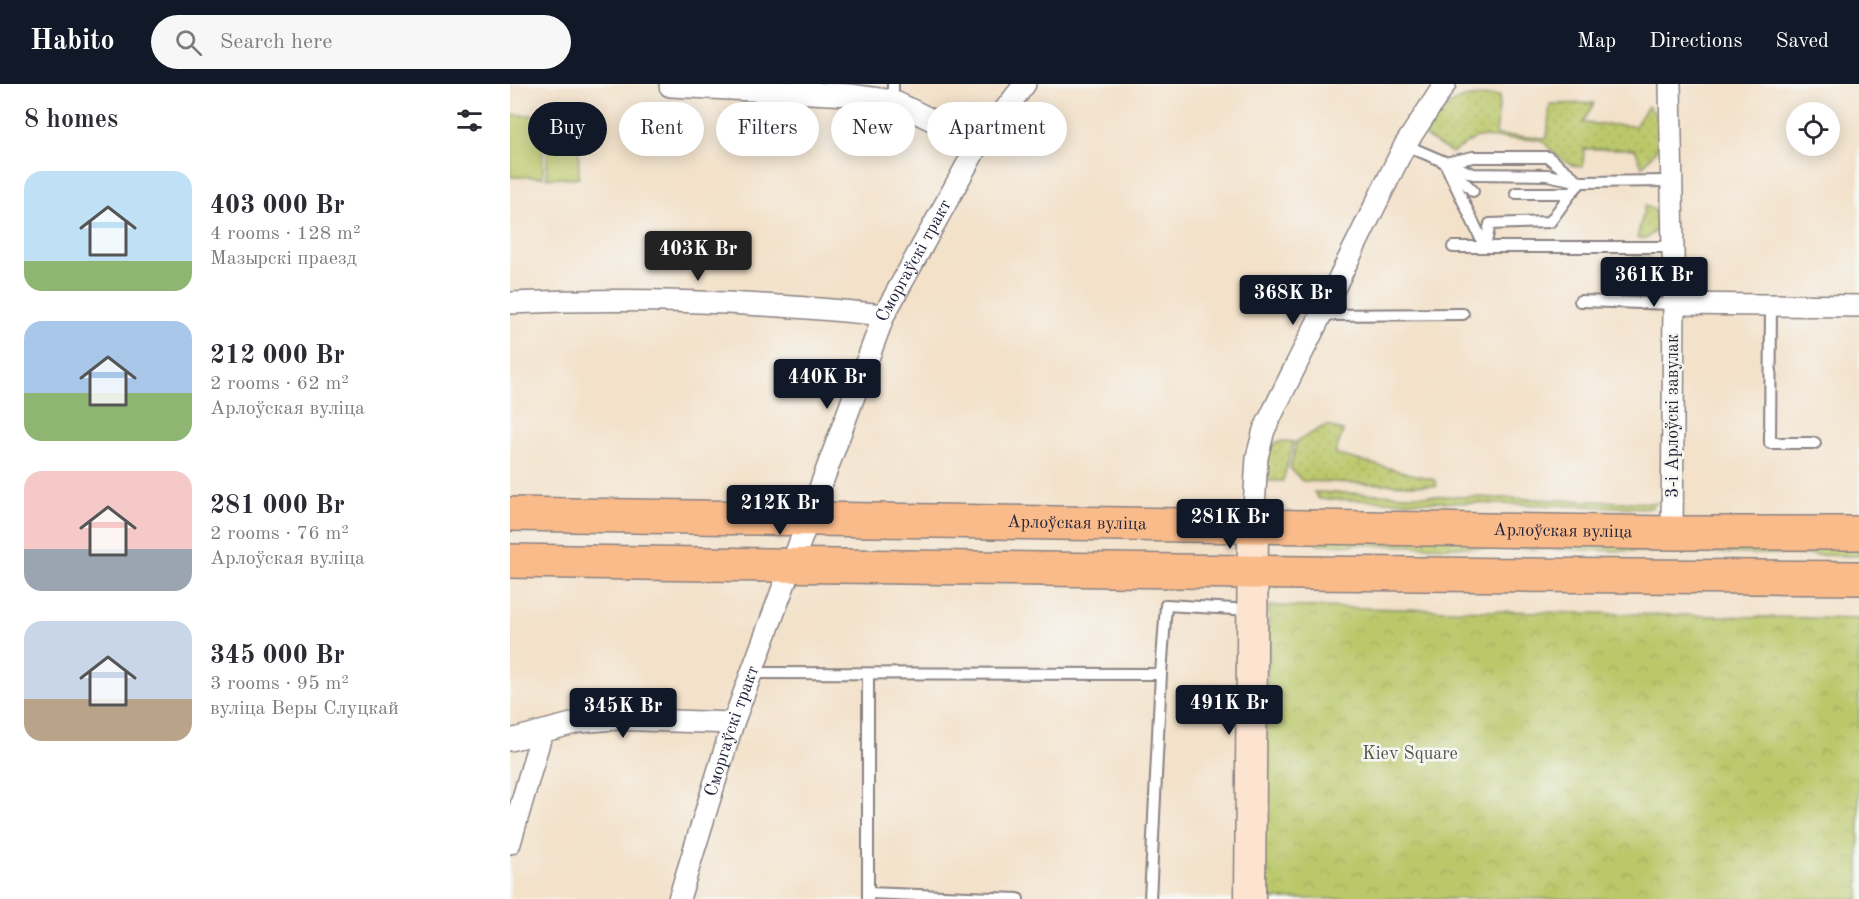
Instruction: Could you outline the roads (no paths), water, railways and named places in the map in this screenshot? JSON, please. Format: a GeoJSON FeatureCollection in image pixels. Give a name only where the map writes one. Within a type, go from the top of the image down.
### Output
{"type":"FeatureCollection","features":[{"type":"Feature","properties":{"kind":"main road","name":"Арлоўская вуліца"},"geometry":{"type":"LineString","coordinates":[[510,514],[1859,533]]}},
{"type":"Feature","properties":{"kind":"main road"},"geometry":{"type":"LineString","coordinates":[[510,561],[1254,573],[1859,578]]}},
{"type":"Feature","properties":{"kind":"street","name":"Сморгаўскі тракт"},"geometry":{"type":"LineString","coordinates":[[1011,102],[1025,84]]}},
{"type":"Feature","properties":{"kind":"street"},"geometry":{"type":"LineString","coordinates":[[1250,899],[1255,610],[1253,526],[1257,457],[1264,430],[1405,145],[1445,84]]}},
{"type":"Feature","properties":{"kind":"street","name":"3-і Арлоўскі завулак"},"geometry":{"type":"LineString","coordinates":[[1670,84],[1669,181],[1674,304],[1672,532]]}},
{"type":"Feature","properties":{"kind":"street"},"geometry":{"type":"LineString","coordinates":[[667,85],[850,95],[893,92],[927,112]]}},
{"type":"Feature","properties":{"kind":"street","name":"Сморгаўскі тракт"},"geometry":{"type":"LineString","coordinates":[[679,899],[733,723],[806,519],[884,315],[972,156]]}},
{"type":"Feature","properties":{"kind":"street"},"geometry":{"type":"LineString","coordinates":[[510,303],[610,299],[820,308],[884,315]]}},
{"type":"Feature","properties":{"kind":"street"},"geometry":{"type":"LineString","coordinates":[[1674,304],[1859,306]]}},
{"type":"Feature","properties":{"kind":"street"},"geometry":{"type":"LineString","coordinates":[[510,741],[579,722],[614,720],[733,723]]}},
{"type":"Feature","properties":{"kind":"street"},"geometry":{"type":"LineString","coordinates":[[510,843],[542,732]]}},
{"type":"Feature","properties":{"kind":"lane"},"geometry":{"type":"LineString","coordinates":[[1405,145],[1473,174],[1547,175],[1581,182],[1669,181]]}},
{"type":"Feature","properties":{"kind":"lane"},"geometry":{"type":"LineString","coordinates":[[1445,163],[1473,157],[1548,157],[1581,182]]}},
{"type":"Feature","properties":{"kind":"lane"},"geometry":{"type":"LineString","coordinates":[[1445,163],[1473,191]]}},
{"type":"Feature","properties":{"kind":"lane"},"geometry":{"type":"LineString","coordinates":[[1445,163],[1485,247]]}},
{"type":"Feature","properties":{"kind":"lane"},"geometry":{"type":"LineString","coordinates":[[1485,247],[1490,224],[1550,222],[1570,193],[1581,182]]}},
{"type":"Feature","properties":{"kind":"lane"},"geometry":{"type":"LineString","coordinates":[[1516,193],[1570,193]]}},
{"type":"Feature","properties":{"kind":"lane"},"geometry":{"type":"LineString","coordinates":[[1453,247],[1672,247]]}},
{"type":"Feature","properties":{"kind":"lane"},"geometry":{"type":"LineString","coordinates":[[1580,301],[1674,304]]}},
{"type":"Feature","properties":{"kind":"lane"},"geometry":{"type":"LineString","coordinates":[[1771,306],[1770,443],[1815,443]]}},
{"type":"Feature","properties":{"kind":"lane"},"geometry":{"type":"LineString","coordinates":[[1320,315],[1463,314]]}},
{"type":"Feature","properties":{"kind":"lane"},"geometry":{"type":"LineString","coordinates":[[1150,899],[1166,605],[1255,610]]}},
{"type":"Feature","properties":{"kind":"lane"},"geometry":{"type":"LineString","coordinates":[[751,673],[1161,674]]}},
{"type":"Feature","properties":{"kind":"lane"},"geometry":{"type":"LineString","coordinates":[[868,674],[868,896],[1018,899]]}},
{"type":"Feature","properties":{"kind":"park label","name":"Kiev Square"},"geometry":{"type":"Point","coordinates":[1410,754]}}]}
